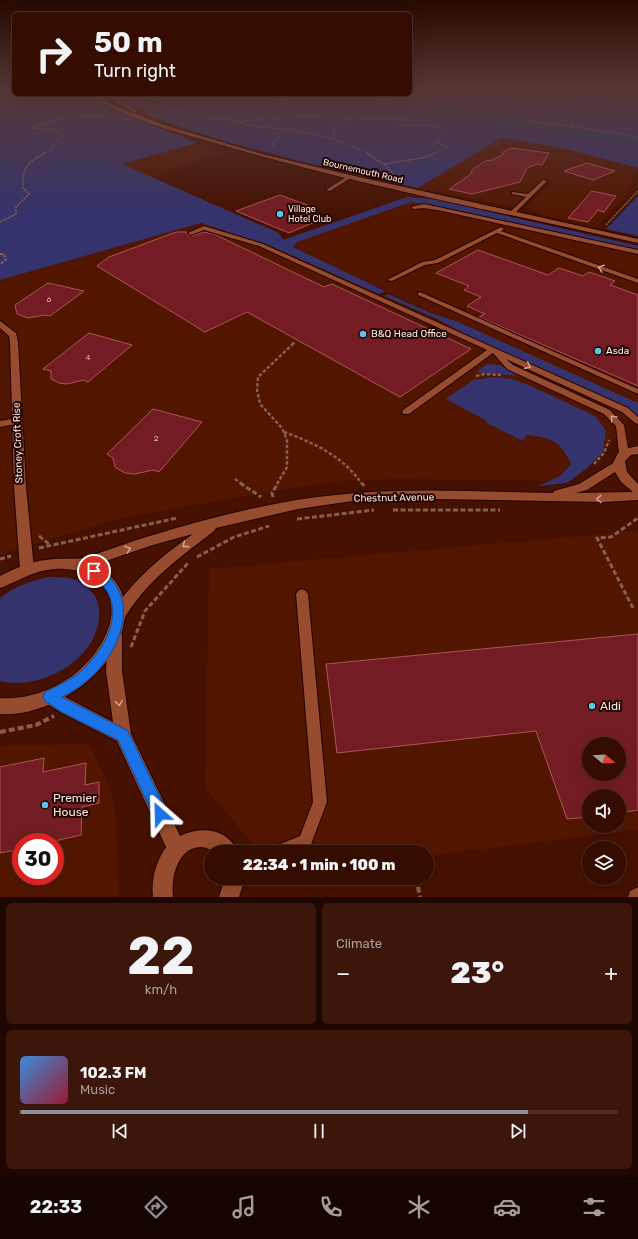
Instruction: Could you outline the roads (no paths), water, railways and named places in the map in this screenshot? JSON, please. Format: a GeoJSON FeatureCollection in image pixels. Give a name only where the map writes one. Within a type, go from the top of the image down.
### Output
{"type":"FeatureCollection","features":[{"type":"Feature","properties":{"kind":"street","name":"Bournemouth Road"},"geometry":{"type":"LineString","coordinates":[[181,132],[207,141],[350,178],[638,241]]}},
{"type":"Feature","properties":{"kind":"street","name":"Stoney Croft Rise"},"geometry":{"type":"LineString","coordinates":[[0,324],[13,335],[20,487],[27,569]]}},
{"type":"Feature","properties":{"kind":"street"},"geometry":{"type":"LineString","coordinates":[[638,450],[624,454],[620,458],[618,465],[620,473],[626,481],[638,490]]}},
{"type":"Feature","properties":{"kind":"street","name":"Chestnut Avenue"},"geometry":{"type":"LineString","coordinates":[[549,497],[583,487],[618,465]]}},
{"type":"Feature","properties":{"kind":"street","name":"Chestnut Avenue"},"geometry":{"type":"LineString","coordinates":[[77,565],[109,556],[152,540],[279,508],[371,496],[619,499],[638,496]]}},
{"type":"Feature","properties":{"kind":"street","name":"Chestnut Avenue"},"geometry":{"type":"LineString","coordinates":[[118,614],[145,580],[164,562],[217,523]]}},
{"type":"Feature","properties":{"kind":"street"},"geometry":{"type":"LineString","coordinates":[[0,582],[27,569],[53,564],[77,565],[94,571],[108,582],[116,596],[118,614],[115,632],[114,672],[123,736],[177,849]]}},
{"type":"Feature","properties":{"kind":"street"},"geometry":{"type":"LineString","coordinates":[[1,707],[27,704],[50,697],[79,680],[102,657],[115,632]]}},
{"type":"Feature","properties":{"kind":"street"},"geometry":{"type":"LineString","coordinates":[[50,697],[68,708],[123,736]]}},
{"type":"Feature","properties":{"kind":"street"},"geometry":{"type":"LineString","coordinates":[[163,897],[162,884],[164,871],[169,859],[177,849],[188,842],[199,838],[210,838],[223,845]]}},
{"type":"Feature","properties":{"kind":"street"},"geometry":{"type":"LineString","coordinates":[[229,897],[233,885]]}},
{"type":"Feature","properties":{"kind":"lane"},"geometry":{"type":"LineString","coordinates":[[328,190],[350,178]]}},
{"type":"Feature","properties":{"kind":"lane"},"geometry":{"type":"LineString","coordinates":[[512,213],[545,181]]}},
{"type":"Feature","properties":{"kind":"lane"},"geometry":{"type":"LineString","coordinates":[[514,193],[530,196]]}},
{"type":"Feature","properties":{"kind":"lane"},"geometry":{"type":"LineString","coordinates":[[414,207],[432,207],[638,252]]}},
{"type":"Feature","properties":{"kind":"lane"},"geometry":{"type":"LineString","coordinates":[[390,280],[424,263],[436,262],[512,224]]}},
{"type":"Feature","properties":{"kind":"lane"},"geometry":{"type":"LineString","coordinates":[[191,233],[204,228],[261,246],[625,410],[638,420]]}},
{"type":"Feature","properties":{"kind":"lane"},"geometry":{"type":"LineString","coordinates":[[496,231],[638,281]]}},
{"type":"Feature","properties":{"kind":"lane"},"geometry":{"type":"LineString","coordinates":[[420,294],[638,392]]}},
{"type":"Feature","properties":{"kind":"lane"},"geometry":{"type":"LineString","coordinates":[[406,412],[492,350]]}},
{"type":"Feature","properties":{"kind":"lane"},"geometry":{"type":"LineString","coordinates":[[492,350],[510,367],[608,412],[620,425],[624,454]]}},
{"type":"Feature","properties":{"kind":"lane"},"geometry":{"type":"LineString","coordinates":[[0,424],[17,421]]}},
{"type":"Feature","properties":{"kind":"lane"},"geometry":{"type":"LineString","coordinates":[[297,845],[305,842],[320,802],[302,594]]}},
{"type":"Feature","properties":{"kind":"waterway"},"geometry":{"type":"LineString","coordinates":[[563,132],[638,141]]}},
{"type":"Feature","properties":{"kind":"place","name":"Village Hotel Club"},"geometry":{"type":"Point","coordinates":[280,214]}},
{"type":"Feature","properties":{"kind":"place","name":"B&Q Head Office"},"geometry":{"type":"Point","coordinates":[363,334]}},
{"type":"Feature","properties":{"kind":"place","name":"Asda"},"geometry":{"type":"Point","coordinates":[598,351]}},
{"type":"Feature","properties":{"kind":"place","name":"Aldi"},"geometry":{"type":"Point","coordinates":[592,706]}},
{"type":"Feature","properties":{"kind":"place","name":"Premier House"},"geometry":{"type":"Point","coordinates":[45,805]}}]}
